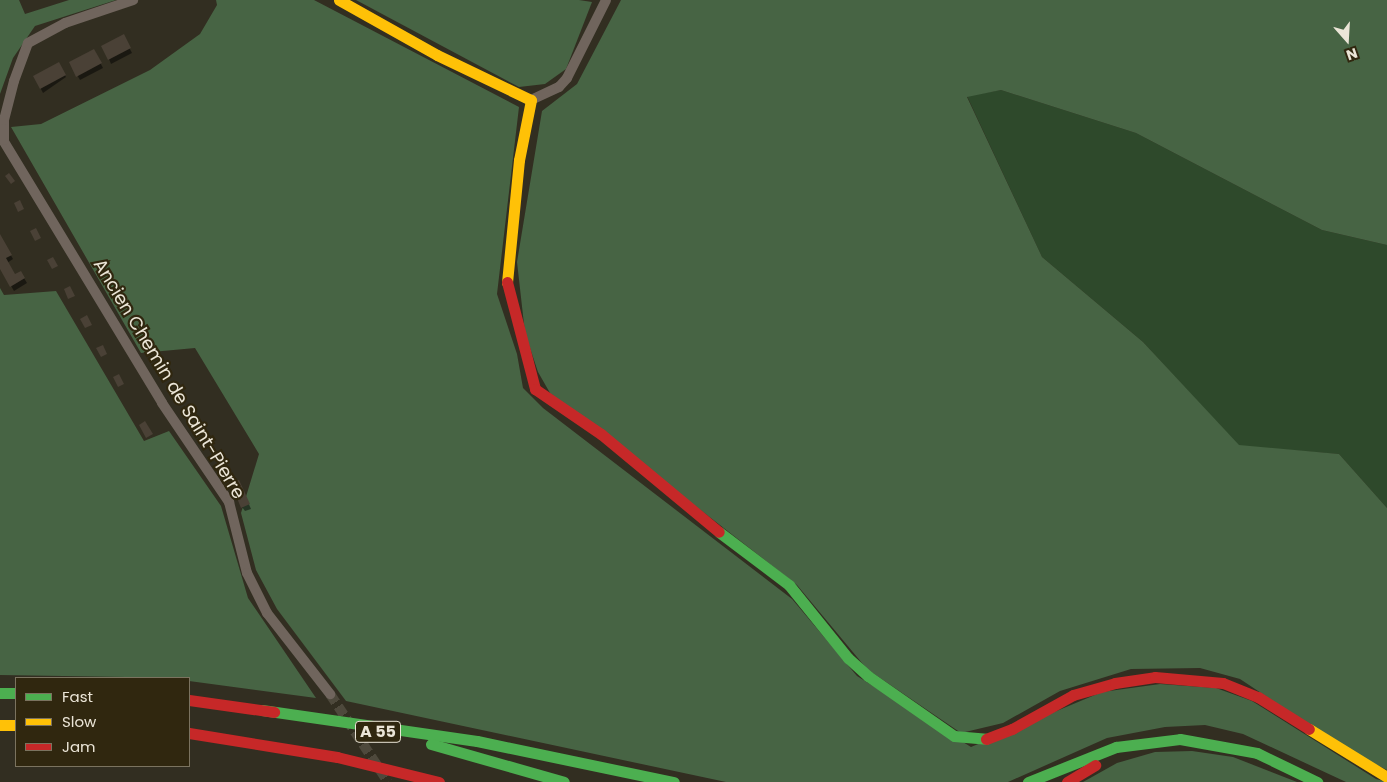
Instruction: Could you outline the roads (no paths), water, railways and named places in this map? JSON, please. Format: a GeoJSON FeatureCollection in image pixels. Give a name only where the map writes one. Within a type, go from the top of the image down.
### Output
{"type":"FeatureCollection","features":[{"type":"Feature","properties":{"kind":"main road"},"geometry":{"type":"LineString","coordinates":[[339,0],[437,55],[531,100],[519,160],[506,267],[506,289],[535,390],[601,434],[681,502],[788,585],[848,658],[868,676],[954,736],[970,740],[988,739],[1012,729],[1040,711],[1073,695],[1115,683],[1155,677],[1223,683],[1258,697],[1387,777]]}},
{"type":"Feature","properties":{"kind":"main road"},"geometry":{"type":"LineString","coordinates":[[0,693],[15,693]]}},
{"type":"Feature","properties":{"kind":"main road","name":"A 55"},"geometry":{"type":"LineString","coordinates":[[190,700],[262,710],[419,742],[564,782]]}},
{"type":"Feature","properties":{"kind":"main road"},"geometry":{"type":"LineString","coordinates":[[262,710],[477,741],[674,782]]}},
{"type":"Feature","properties":{"kind":"main road"},"geometry":{"type":"LineString","coordinates":[[0,725],[15,725]]}},
{"type":"Feature","properties":{"kind":"main road","name":"A 55"},"geometry":{"type":"LineString","coordinates":[[190,733],[337,757],[439,782]]}},
{"type":"Feature","properties":{"kind":"main road"},"geometry":{"type":"LineString","coordinates":[[1028,782],[1132,744],[1180,739],[1220,744],[1257,754],[1317,782]]}},
{"type":"Feature","properties":{"kind":"main road"},"geometry":{"type":"LineString","coordinates":[[1067,782],[1110,757],[1140,747],[1171,742],[1220,744]]}},
{"type":"Feature","properties":{"kind":"main road"},"geometry":{"type":"LineString","coordinates":[[337,757],[413,782]]}},
{"type":"Feature","properties":{"kind":"street"},"geometry":{"type":"LineString","coordinates":[[2,138],[4,120],[20,60],[28,43],[65,23],[132,0]]}},
{"type":"Feature","properties":{"kind":"street"},"geometry":{"type":"LineString","coordinates":[[531,100],[559,87],[567,78],[606,0]]}},
{"type":"Feature","properties":{"kind":"street","name":"Ancien Chemin de Saint-Pierre"},"geometry":{"type":"LineString","coordinates":[[2,138],[162,403],[229,502],[247,574],[267,613],[330,694]]}},
{"type":"Feature","properties":{"kind":"tunnel"},"geometry":{"type":"LineString","coordinates":[[330,694],[388,782]]}}]}
